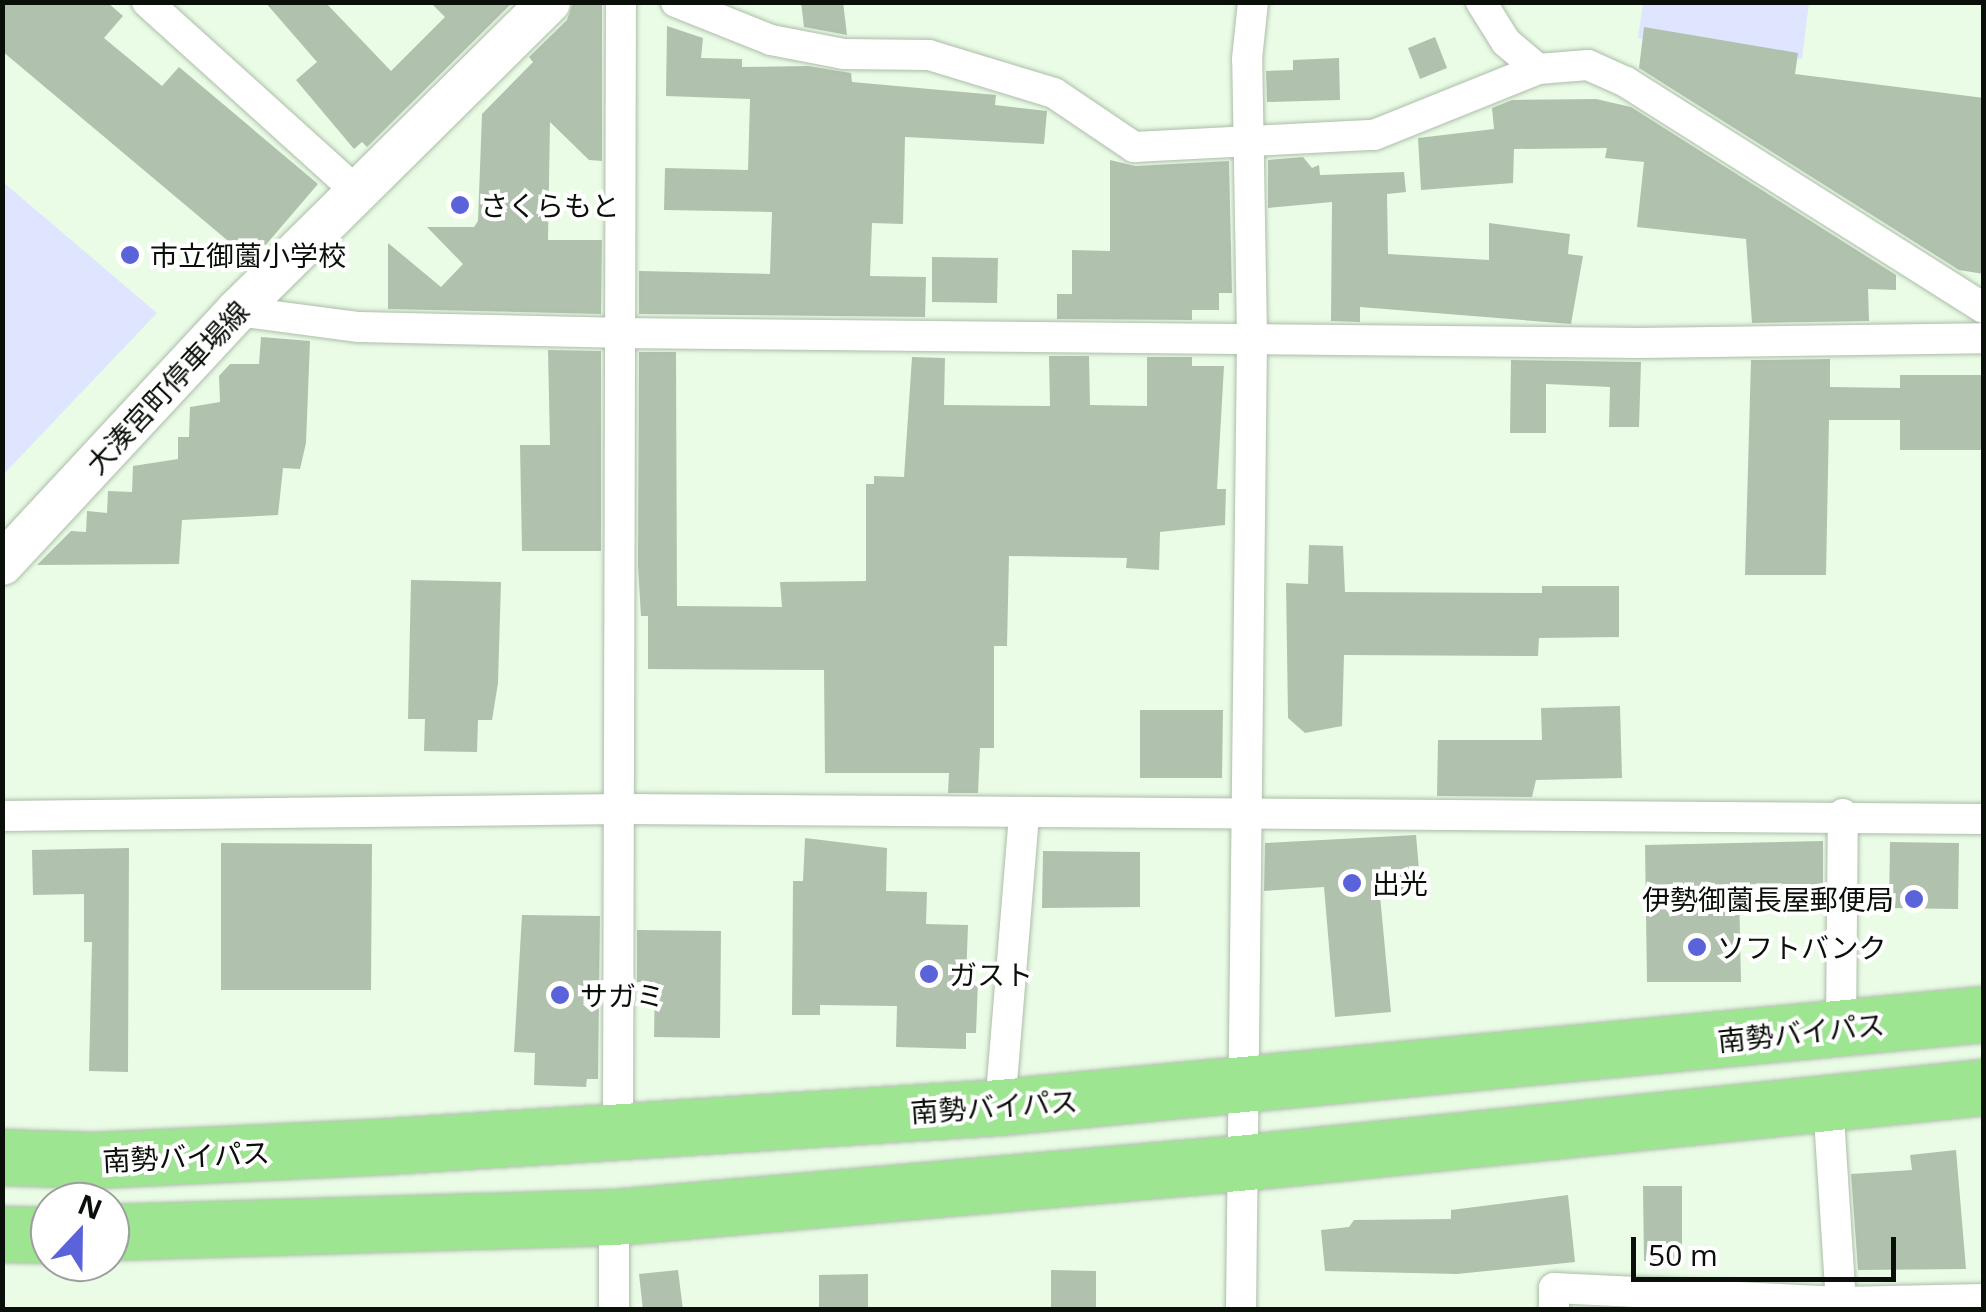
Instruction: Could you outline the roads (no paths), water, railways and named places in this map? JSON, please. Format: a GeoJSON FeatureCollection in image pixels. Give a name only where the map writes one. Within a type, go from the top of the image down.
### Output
{"type":"FeatureCollection","features":[{"type":"Feature","properties":{"kind":"highway","name":"南勢バイパス"},"geometry":{"type":"LineString","coordinates":[[2,1157],[134,1158],[1000,1107],[1245,1088],[1984,1014]]}},
{"type":"Feature","properties":{"kind":"highway"},"geometry":{"type":"LineString","coordinates":[[130,1231],[614,1217],[1238,1164],[1984,1087]]}},
{"type":"Feature","properties":{"kind":"highway"},"geometry":{"type":"LineString","coordinates":[[2,1234],[30,1235]]}},
{"type":"Feature","properties":{"kind":"main road","name":"大湊宮町停車場線"},"geometry":{"type":"LineString","coordinates":[[2,564],[238,312],[549,2]]}},
{"type":"Feature","properties":{"kind":"street"},"geometry":{"type":"LineString","coordinates":[[147,2],[356,191]]}},
{"type":"Feature","properties":{"kind":"street"},"geometry":{"type":"LineString","coordinates":[[618,1128],[624,809],[616,332],[620,2]]}},
{"type":"Feature","properties":{"kind":"street"},"geometry":{"type":"LineString","coordinates":[[676,2],[771,40],[844,54],[929,55],[1054,93],[1134,148],[1374,135],[1538,69],[1588,65],[1626,82],[1984,308]]}},
{"type":"Feature","properties":{"kind":"street"},"geometry":{"type":"LineString","coordinates":[[1242,1310],[1238,1164],[1245,1088],[1252,334],[1248,139],[1253,2]]}},
{"type":"Feature","properties":{"kind":"street"},"geometry":{"type":"LineString","coordinates":[[1481,2],[1506,42],[1538,69]]}},
{"type":"Feature","properties":{"kind":"street"},"geometry":{"type":"LineString","coordinates":[[238,312],[358,328],[616,332],[1252,334],[1640,344],[1984,338]]}},
{"type":"Feature","properties":{"kind":"street"},"geometry":{"type":"LineString","coordinates":[[2,816],[624,809],[1246,816],[1843,814],[1984,819]]}},
{"type":"Feature","properties":{"kind":"street"},"geometry":{"type":"LineString","coordinates":[[1000,1107],[1024,814]]}},
{"type":"Feature","properties":{"kind":"street"},"geometry":{"type":"LineString","coordinates":[[1841,1027],[1843,814]]}},
{"type":"Feature","properties":{"kind":"street"},"geometry":{"type":"LineString","coordinates":[[1828,1102],[1841,1302]]}},
{"type":"Feature","properties":{"kind":"street"},"geometry":{"type":"LineString","coordinates":[[614,1217],[614,1310]]}},
{"type":"Feature","properties":{"kind":"street"},"geometry":{"type":"LineString","coordinates":[[1554,1310],[1554,1288],[1841,1302],[1984,1300]]}},
{"type":"Feature","properties":{"kind":"place","name":"さくらもと"},"geometry":{"type":"Point","coordinates":[460,205]}},
{"type":"Feature","properties":{"kind":"place","name":"市立御薗小学校"},"geometry":{"type":"Point","coordinates":[130,255]}},
{"type":"Feature","properties":{"kind":"place","name":"出光"},"geometry":{"type":"Point","coordinates":[1352,883]}},
{"type":"Feature","properties":{"kind":"place","name":"伊勢御薗長屋郵便局"},"geometry":{"type":"Point","coordinates":[1914,899]}},
{"type":"Feature","properties":{"kind":"place","name":"ソフトバンク"},"geometry":{"type":"Point","coordinates":[1697,947]}},
{"type":"Feature","properties":{"kind":"place","name":"ガスト"},"geometry":{"type":"Point","coordinates":[929,974]}},
{"type":"Feature","properties":{"kind":"place","name":"サガミ"},"geometry":{"type":"Point","coordinates":[560,995]}}]}
